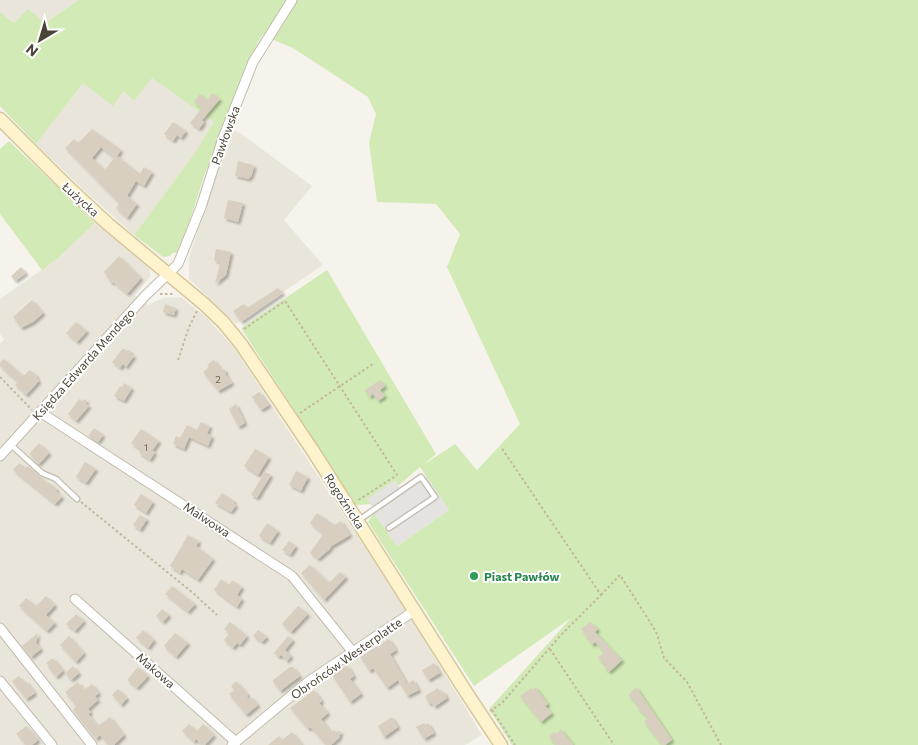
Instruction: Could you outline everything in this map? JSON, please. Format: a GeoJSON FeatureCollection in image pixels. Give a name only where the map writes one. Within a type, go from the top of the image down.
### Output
{"type":"FeatureCollection","features":[{"type":"Feature","properties":{"kind":"street","name":"Pawłowska"},"geometry":{"type":"LineString","coordinates":[[167,274],[178,264],[185,249],[201,207],[223,138],[253,62],[292,0]]}},
{"type":"Feature","properties":{"kind":"street","name":"Łużycka"},"geometry":{"type":"LineString","coordinates":[[0,119],[77,196],[167,274]]}},
{"type":"Feature","properties":{"kind":"street","name":"Księdza Edwarda Mendego"},"geometry":{"type":"LineString","coordinates":[[0,456],[167,274]]}},
{"type":"Feature","properties":{"kind":"street","name":"Rogoźnicka"},"geometry":{"type":"LineString","coordinates":[[167,274],[214,314],[241,344],[358,520],[414,611],[487,713],[501,745]]}},
{"type":"Feature","properties":{"kind":"street","name":"Malwowa"},"geometry":{"type":"LineString","coordinates":[[39,413],[201,515],[292,576],[352,651]]}},
{"type":"Feature","properties":{"kind":"street","name":"Makowa"},"geometry":{"type":"LineString","coordinates":[[75,599],[234,743]]}},
{"type":"Feature","properties":{"kind":"street","name":"Obrońców Westerplatte"},"geometry":{"type":"LineString","coordinates":[[234,743],[309,681],[414,611]]}},
{"type":"Feature","properties":{"kind":"street"},"geometry":{"type":"LineString","coordinates":[[0,628],[92,745]]}},
{"type":"Feature","properties":{"kind":"street"},"geometry":{"type":"LineString","coordinates":[[0,681],[52,745]]}},
{"type":"Feature","properties":{"kind":"lane"},"geometry":{"type":"LineString","coordinates":[[10,444],[42,473],[56,479],[77,499]]}},
{"type":"Feature","properties":{"kind":"lane"},"geometry":{"type":"LineString","coordinates":[[358,520],[421,477],[434,497],[389,528]]}},
{"type":"Feature","properties":{"kind":"path"},"geometry":{"type":"LineString","coordinates":[[158,295],[167,293],[181,296]]}},
{"type":"Feature","properties":{"kind":"path"},"geometry":{"type":"LineString","coordinates":[[244,329],[285,301],[397,475],[357,501]]}},
{"type":"Feature","properties":{"kind":"path"},"geometry":{"type":"LineString","coordinates":[[178,360],[189,327],[199,309],[195,305]]}},
{"type":"Feature","properties":{"kind":"path"},"geometry":{"type":"LineString","coordinates":[[296,415],[372,364]]}},
{"type":"Feature","properties":{"kind":"path"},"geometry":{"type":"LineString","coordinates":[[0,377],[39,413]]}},
{"type":"Feature","properties":{"kind":"path"},"geometry":{"type":"LineString","coordinates":[[501,447],[601,595]]}},
{"type":"Feature","properties":{"kind":"path"},"geometry":{"type":"LineString","coordinates":[[77,499],[193,593],[217,615]]}},
{"type":"Feature","properties":{"kind":"path"},"geometry":{"type":"LineString","coordinates":[[516,745],[487,713],[502,703],[620,575],[657,634],[664,658],[687,682],[721,745]]}},
{"type":"Feature","properties":{"kind":"path"},"geometry":{"type":"LineString","coordinates":[[550,649],[614,745]]}},
{"type":"Feature","properties":{"kind":"shaded area"},"geometry":{"type":"Polygon","coordinates":[[[0,0],[79,0],[45,23],[14,23],[0,12],[0,0]]]}},
{"type":"Feature","properties":{"kind":"shaded area"},"geometry":{"type":"Polygon","coordinates":[[[152,77],[214,122],[195,153],[134,235],[36,144],[83,83],[123,91],[134,101],[152,77]]]}},
{"type":"Feature","properties":{"kind":"shaded area"},"geometry":{"type":"Polygon","coordinates":[[[231,130],[240,133],[312,186],[284,220],[323,265],[236,324],[189,279],[189,257],[231,130]]]}},
{"type":"Feature","properties":{"kind":"shaded area"},"geometry":{"type":"Polygon","coordinates":[[[95,223],[150,269],[150,277],[135,295],[148,305],[163,298],[181,297],[207,318],[234,348],[401,602],[482,735],[465,745],[98,745],[0,623],[0,344],[4,339],[0,334],[0,299],[57,259],[95,223]]]}},
{"type":"Feature","properties":{"kind":"shaded area"},"geometry":{"type":"Polygon","coordinates":[[[427,477],[449,510],[397,546],[374,513],[427,477]]]}},
{"type":"Feature","properties":{"kind":"shaded area"},"geometry":{"type":"Polygon","coordinates":[[[395,480],[400,488],[372,507],[367,499],[395,480]]]}},
{"type":"Feature","properties":{"kind":"shaded area"},"geometry":{"type":"Polygon","coordinates":[[[0,633],[89,745],[0,745],[0,633]]]}},
{"type":"Feature","properties":{"kind":"green space"},"geometry":{"type":"Polygon","coordinates":[[[79,0],[918,0],[918,745],[512,745],[489,709],[571,618],[474,686],[368,522],[374,513],[397,546],[449,510],[420,467],[399,485],[371,504],[356,505],[241,328],[327,270],[436,454],[423,465],[455,444],[477,470],[520,424],[447,267],[460,234],[436,204],[377,202],[369,143],[376,114],[368,97],[293,48],[262,35],[245,67],[204,176],[189,223],[176,253],[174,252],[170,256],[163,257],[134,235],[195,153],[214,122],[152,78],[134,101],[123,91],[113,106],[83,83],[36,144],[0,106],[0,12],[14,23],[28,9],[45,23],[79,0]]]}},
{"type":"Feature","properties":{"kind":"green space"},"geometry":{"type":"Polygon","coordinates":[[[9,141],[95,223],[57,259],[42,270],[0,214],[0,149],[9,141]]]}},
{"type":"Feature","properties":{"kind":"building"},"geometry":{"type":"Polygon","coordinates":[[[212,93],[220,99],[202,120],[204,122],[199,129],[190,123],[202,108],[194,102],[200,94],[208,100],[212,93]]]}},
{"type":"Feature","properties":{"kind":"building"},"geometry":{"type":"Polygon","coordinates":[[[173,122],[186,131],[181,138],[177,135],[173,141],[164,134],[173,122]]]}},
{"type":"Feature","properties":{"kind":"building"},"geometry":{"type":"Polygon","coordinates":[[[92,129],[121,150],[117,156],[140,174],[144,167],[152,172],[144,186],[136,181],[127,196],[137,204],[127,218],[116,208],[119,203],[65,148],[74,139],[78,143],[92,129]],[[101,147],[92,158],[105,170],[114,158],[101,147]]]}},
{"type":"Feature","properties":{"kind":"building"},"geometry":{"type":"Polygon","coordinates":[[[238,161],[253,165],[254,167],[249,179],[235,176],[238,161]]]}},
{"type":"Feature","properties":{"kind":"building"},"geometry":{"type":"Polygon","coordinates":[[[228,200],[243,203],[238,222],[224,218],[228,200]]]}},
{"type":"Feature","properties":{"kind":"building"},"geometry":{"type":"Polygon","coordinates":[[[216,249],[231,252],[226,275],[215,284],[220,263],[214,260],[216,249]]]}},
{"type":"Feature","properties":{"kind":"building"},"geometry":{"type":"Polygon","coordinates":[[[119,256],[141,278],[127,294],[113,282],[111,283],[104,272],[119,256]]]}},
{"type":"Feature","properties":{"kind":"building"},"geometry":{"type":"Polygon","coordinates":[[[21,267],[26,273],[15,281],[11,276],[21,267]]]}},
{"type":"Feature","properties":{"kind":"building"},"geometry":{"type":"Polygon","coordinates":[[[278,288],[283,293],[241,322],[233,311],[244,304],[247,308],[278,288]]]}},
{"type":"Feature","properties":{"kind":"building"},"geometry":{"type":"Polygon","coordinates":[[[32,300],[43,313],[33,322],[21,328],[13,317],[32,300]]]}},
{"type":"Feature","properties":{"kind":"building"},"geometry":{"type":"Polygon","coordinates":[[[165,304],[176,308],[174,315],[163,312],[165,304]]]}},
{"type":"Feature","properties":{"kind":"building"},"geometry":{"type":"Polygon","coordinates":[[[76,322],[87,331],[77,342],[66,333],[76,322]]]}},
{"type":"Feature","properties":{"kind":"building"},"geometry":{"type":"Polygon","coordinates":[[[123,348],[127,351],[130,350],[134,356],[126,367],[123,364],[120,368],[112,362],[123,348]]]}},
{"type":"Feature","properties":{"kind":"building"},"geometry":{"type":"Polygon","coordinates":[[[4,359],[23,376],[30,370],[37,376],[39,381],[26,395],[15,385],[18,382],[0,366],[4,359]]]}},
{"type":"Feature","properties":{"kind":"building"},"geometry":{"type":"Polygon","coordinates":[[[214,360],[220,368],[225,370],[232,383],[218,391],[203,372],[209,367],[207,365],[214,360]]]}},
{"type":"Feature","properties":{"kind":"building"},"geometry":{"type":"Polygon","coordinates":[[[380,380],[385,386],[380,390],[385,396],[378,401],[373,394],[369,397],[365,390],[380,380]]]}},
{"type":"Feature","properties":{"kind":"building"},"geometry":{"type":"Polygon","coordinates":[[[124,383],[132,388],[124,401],[114,396],[124,383]]]}},
{"type":"Feature","properties":{"kind":"building"},"geometry":{"type":"Polygon","coordinates":[[[259,392],[269,405],[261,410],[252,397],[259,392]]]}},
{"type":"Feature","properties":{"kind":"building"},"geometry":{"type":"Polygon","coordinates":[[[79,399],[82,401],[86,399],[86,404],[89,406],[76,421],[68,414],[79,399]]]}},
{"type":"Feature","properties":{"kind":"building"},"geometry":{"type":"Polygon","coordinates":[[[236,404],[245,423],[238,427],[229,409],[236,404]]]}},
{"type":"Feature","properties":{"kind":"building"},"geometry":{"type":"Polygon","coordinates":[[[201,422],[210,426],[207,434],[212,436],[208,446],[189,437],[184,449],[173,444],[176,436],[180,438],[187,425],[197,430],[201,422]]]}},
{"type":"Feature","properties":{"kind":"building"},"geometry":{"type":"Polygon","coordinates":[[[94,428],[103,435],[98,442],[88,436],[94,428]]]}},
{"type":"Feature","properties":{"kind":"building"},"geometry":{"type":"Polygon","coordinates":[[[141,429],[159,441],[152,451],[155,452],[150,460],[139,453],[141,450],[131,443],[141,429]]]}},
{"type":"Feature","properties":{"kind":"building"},"geometry":{"type":"Polygon","coordinates":[[[39,443],[49,453],[39,464],[29,454],[39,443]]]}},
{"type":"Feature","properties":{"kind":"building"},"geometry":{"type":"Polygon","coordinates":[[[255,449],[269,457],[258,475],[244,466],[255,449]]]}},
{"type":"Feature","properties":{"kind":"building"},"geometry":{"type":"Polygon","coordinates":[[[85,462],[96,469],[86,483],[76,477],[85,462]]]}},
{"type":"Feature","properties":{"kind":"building"},"geometry":{"type":"Polygon","coordinates":[[[19,463],[26,468],[28,466],[48,484],[57,489],[56,491],[62,497],[55,504],[13,470],[19,463]]]}},
{"type":"Feature","properties":{"kind":"building"},"geometry":{"type":"Polygon","coordinates":[[[296,471],[308,477],[301,491],[289,485],[296,471]]]}},
{"type":"Feature","properties":{"kind":"building"},"geometry":{"type":"Polygon","coordinates":[[[265,472],[271,475],[257,498],[251,495],[265,472]]]}},
{"type":"Feature","properties":{"kind":"building"},"geometry":{"type":"Polygon","coordinates":[[[222,493],[234,501],[233,503],[236,505],[231,512],[215,503],[222,493]]]}},
{"type":"Feature","properties":{"kind":"building"},"geometry":{"type":"Polygon","coordinates":[[[141,494],[153,502],[146,513],[134,505],[141,494]]]}},
{"type":"Feature","properties":{"kind":"building"},"geometry":{"type":"Polygon","coordinates":[[[317,513],[334,525],[341,521],[350,535],[330,547],[318,559],[310,553],[323,534],[310,523],[317,513]]]}},
{"type":"Feature","properties":{"kind":"building"},"geometry":{"type":"Polygon","coordinates":[[[140,515],[147,519],[140,530],[133,525],[140,515]]]}},
{"type":"Feature","properties":{"kind":"building"},"geometry":{"type":"Polygon","coordinates":[[[267,523],[278,531],[270,543],[259,536],[267,523]]]}},
{"type":"Feature","properties":{"kind":"building"},"geometry":{"type":"Polygon","coordinates":[[[188,535],[199,541],[196,546],[213,559],[198,580],[182,569],[180,573],[170,566],[188,535]]]}},
{"type":"Feature","properties":{"kind":"building"},"geometry":{"type":"Polygon","coordinates":[[[289,541],[296,546],[290,555],[282,550],[289,541]]]}},
{"type":"Feature","properties":{"kind":"building"},"geometry":{"type":"Polygon","coordinates":[[[310,565],[329,583],[340,572],[346,577],[324,600],[301,573],[310,565]]]}},
{"type":"Feature","properties":{"kind":"building"},"geometry":{"type":"Polygon","coordinates":[[[221,579],[229,585],[232,580],[242,587],[237,595],[242,599],[237,607],[214,590],[221,579]]]}},
{"type":"Feature","properties":{"kind":"building"},"geometry":{"type":"Polygon","coordinates":[[[172,586],[195,604],[188,612],[165,594],[172,586]]]}},
{"type":"Feature","properties":{"kind":"building"},"geometry":{"type":"Polygon","coordinates":[[[46,596],[55,605],[46,615],[55,623],[47,631],[19,606],[26,598],[36,606],[46,596]]]}},
{"type":"Feature","properties":{"kind":"building"},"geometry":{"type":"Polygon","coordinates":[[[298,606],[308,614],[291,632],[282,624],[298,606]]]}},
{"type":"Feature","properties":{"kind":"building"},"geometry":{"type":"Polygon","coordinates":[[[162,609],[169,615],[163,622],[156,616],[162,609]]]}},
{"type":"Feature","properties":{"kind":"building"},"geometry":{"type":"Polygon","coordinates":[[[76,614],[84,621],[75,631],[66,624],[76,614]]]}},
{"type":"Feature","properties":{"kind":"building"},"geometry":{"type":"Polygon","coordinates":[[[230,622],[247,636],[240,645],[237,643],[233,648],[224,640],[229,633],[224,629],[230,622]]]}},
{"type":"Feature","properties":{"kind":"building"},"geometry":{"type":"Polygon","coordinates":[[[590,622],[598,629],[595,632],[622,660],[609,672],[604,667],[606,665],[598,658],[604,652],[595,642],[592,645],[581,629],[590,622]]]}},
{"type":"Feature","properties":{"kind":"building"},"geometry":{"type":"Polygon","coordinates":[[[143,630],[154,640],[148,648],[136,638],[143,630]]]}},
{"type":"Feature","properties":{"kind":"building"},"geometry":{"type":"Polygon","coordinates":[[[258,630],[267,637],[262,642],[253,636],[258,630]]]}},
{"type":"Feature","properties":{"kind":"building"},"geometry":{"type":"Polygon","coordinates":[[[38,633],[36,643],[41,649],[31,657],[22,646],[38,633]]]}},
{"type":"Feature","properties":{"kind":"building"},"geometry":{"type":"Polygon","coordinates":[[[175,633],[188,643],[176,657],[164,646],[175,633]]]}},
{"type":"Feature","properties":{"kind":"building"},"geometry":{"type":"Polygon","coordinates":[[[69,636],[84,653],[76,662],[60,645],[69,636]]]}},
{"type":"Feature","properties":{"kind":"building"},"geometry":{"type":"Polygon","coordinates":[[[288,636],[293,640],[285,650],[291,656],[287,661],[281,655],[279,657],[274,653],[288,636]]]}},
{"type":"Feature","properties":{"kind":"building"},"geometry":{"type":"Polygon","coordinates":[[[389,639],[396,650],[390,654],[407,684],[413,680],[419,690],[407,696],[398,680],[387,688],[373,668],[369,671],[360,657],[389,639]]]}},
{"type":"Feature","properties":{"kind":"building"},"geometry":{"type":"Polygon","coordinates":[[[53,658],[63,671],[56,677],[46,663],[53,658]]]}},
{"type":"Feature","properties":{"kind":"building"},"geometry":{"type":"Polygon","coordinates":[[[434,663],[440,673],[428,680],[422,670],[434,663]]]}},
{"type":"Feature","properties":{"kind":"building"},"geometry":{"type":"Polygon","coordinates":[[[347,665],[354,676],[350,679],[361,694],[350,702],[332,675],[347,665]]]}},
{"type":"Feature","properties":{"kind":"building"},"geometry":{"type":"Polygon","coordinates":[[[73,666],[79,673],[71,680],[65,673],[73,666]]]}},
{"type":"Feature","properties":{"kind":"building"},"geometry":{"type":"Polygon","coordinates":[[[138,667],[148,676],[137,688],[127,680],[138,667]]]}},
{"type":"Feature","properties":{"kind":"building"},"geometry":{"type":"Polygon","coordinates":[[[290,667],[293,667],[300,676],[280,691],[273,680],[290,667]]]}},
{"type":"Feature","properties":{"kind":"building"},"geometry":{"type":"Polygon","coordinates":[[[19,676],[24,683],[26,681],[35,693],[26,699],[12,681],[19,676]]]}},
{"type":"Feature","properties":{"kind":"building"},"geometry":{"type":"Polygon","coordinates":[[[236,681],[248,695],[248,699],[251,697],[258,705],[246,715],[229,694],[234,690],[231,686],[236,681]]]}},
{"type":"Feature","properties":{"kind":"building"},"geometry":{"type":"Polygon","coordinates":[[[78,682],[84,690],[92,684],[99,693],[95,696],[98,700],[88,709],[91,712],[88,714],[98,726],[110,717],[124,735],[114,745],[108,745],[100,735],[96,739],[73,710],[76,706],[65,692],[78,682]]]}},
{"type":"Feature","properties":{"kind":"building"},"geometry":{"type":"Polygon","coordinates":[[[535,687],[548,704],[545,706],[552,713],[541,722],[520,696],[535,687]]]}},
{"type":"Feature","properties":{"kind":"building"},"geometry":{"type":"Polygon","coordinates":[[[636,687],[672,740],[665,745],[662,745],[644,722],[648,718],[637,708],[639,706],[628,695],[636,687]]]}},
{"type":"Feature","properties":{"kind":"building"},"geometry":{"type":"Polygon","coordinates":[[[438,688],[441,693],[443,691],[447,698],[434,707],[432,703],[429,704],[425,696],[438,688]]]}},
{"type":"Feature","properties":{"kind":"building"},"geometry":{"type":"Polygon","coordinates":[[[118,689],[127,698],[121,705],[112,695],[118,689]]]}},
{"type":"Feature","properties":{"kind":"building"},"geometry":{"type":"Polygon","coordinates":[[[314,690],[322,701],[319,703],[328,713],[321,719],[331,732],[334,730],[336,732],[341,731],[339,738],[331,745],[326,745],[310,727],[308,729],[290,708],[314,690]]]}},
{"type":"Feature","properties":{"kind":"building"},"geometry":{"type":"Polygon","coordinates":[[[392,717],[398,727],[384,737],[378,726],[392,717]]]}},
{"type":"Feature","properties":{"kind":"building"},"geometry":{"type":"Polygon","coordinates":[[[424,723],[425,725],[428,723],[434,733],[424,739],[416,727],[424,723]]]}},
{"type":"Feature","properties":{"kind":"building"},"geometry":{"type":"Polygon","coordinates":[[[189,724],[197,731],[203,724],[214,735],[205,745],[202,745],[196,739],[194,742],[182,731],[189,724]]]}},
{"type":"Feature","properties":{"kind":"building"},"geometry":{"type":"Polygon","coordinates":[[[26,726],[38,740],[32,745],[26,745],[16,734],[26,726]]]}},
{"type":"Feature","properties":{"kind":"building"},"geometry":{"type":"Polygon","coordinates":[[[561,729],[573,745],[556,745],[549,737],[561,729]]]}},
{"type":"Feature","properties":{"kind":"building"},"geometry":{"type":"Polygon","coordinates":[[[292,732],[302,745],[268,745],[279,736],[282,740],[292,732]]]}},
{"type":"Feature","properties":{"kind":"place","name":"Piast Pawłów"},"geometry":{"type":"Point","coordinates":[474,576]}}]}
